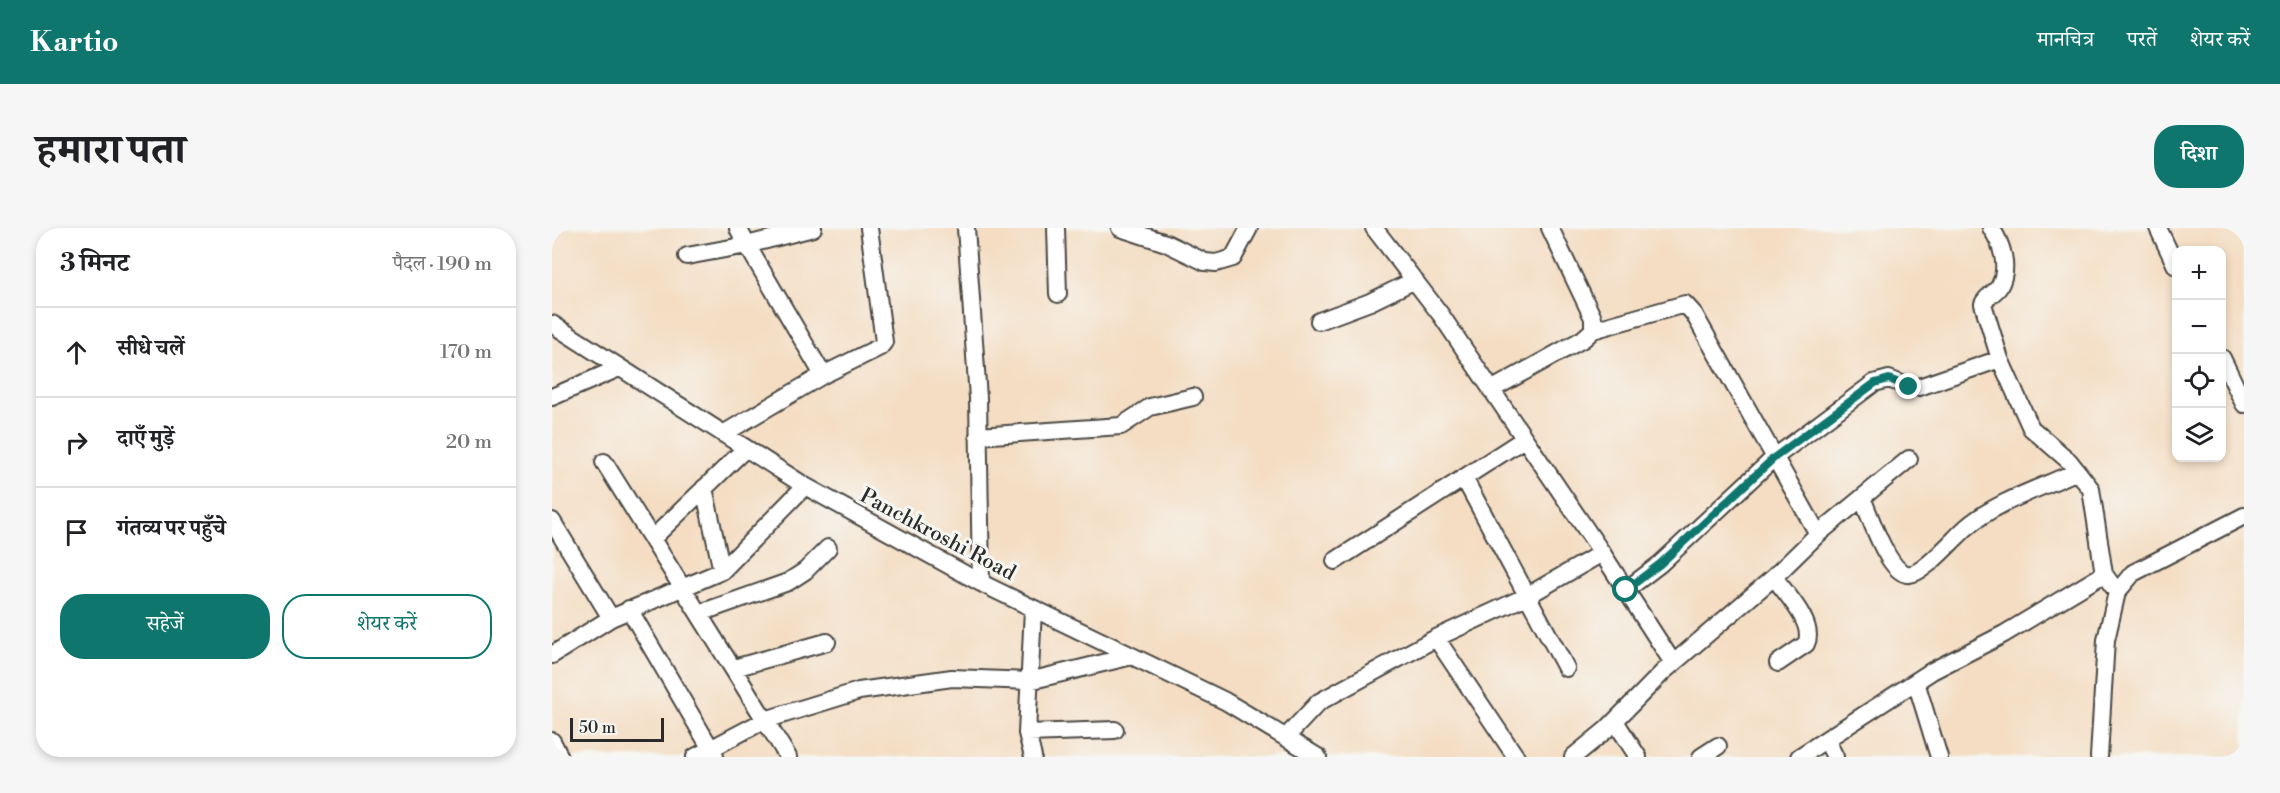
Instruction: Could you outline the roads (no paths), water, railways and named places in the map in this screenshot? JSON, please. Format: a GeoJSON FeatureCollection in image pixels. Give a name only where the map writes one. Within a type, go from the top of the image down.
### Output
{"type":"FeatureCollection","features":[{"type":"Feature","properties":{"kind":"street"},"geometry":{"type":"LineString","coordinates":[[738,228],[823,375]]}},
{"type":"Feature","properties":{"kind":"street"},"geometry":{"type":"LineString","coordinates":[[687,256],[747,245],[813,228]]}},
{"type":"Feature","properties":{"kind":"street"},"geometry":{"type":"LineString","coordinates":[[723,434],[823,375],[880,347],[884,342],[869,228]]}},
{"type":"Feature","properties":{"kind":"street"},"geometry":{"type":"LineString","coordinates":[[966,228],[978,387],[981,583]]}},
{"type":"Feature","properties":{"kind":"street"},"geometry":{"type":"LineString","coordinates":[[1056,228],[1058,294]]}},
{"type":"Feature","properties":{"kind":"street"},"geometry":{"type":"LineString","coordinates":[[1120,228],[1166,243],[1205,262],[1216,263],[1233,258],[1249,228]]}},
{"type":"Feature","properties":{"kind":"street"},"geometry":{"type":"LineString","coordinates":[[1374,228],[1415,280],[1491,390],[1673,663]]}},
{"type":"Feature","properties":{"kind":"street"},"geometry":{"type":"LineString","coordinates":[[1550,228],[1593,318],[1593,330]]}},
{"type":"Feature","properties":{"kind":"street"},"geometry":{"type":"LineString","coordinates":[[1991,228],[2002,246],[2002,277],[1998,287],[1985,298],[1983,304],[2001,359],[2031,428],[2055,447],[2078,471],[2091,489],[2104,574],[2117,592]]}},
{"type":"Feature","properties":{"kind":"street"},"geometry":{"type":"LineString","coordinates":[[2163,231],[2172,255]]}},
{"type":"Feature","properties":{"kind":"street"},"geometry":{"type":"LineString","coordinates":[[1319,321],[1370,302],[1415,280]]}},
{"type":"Feature","properties":{"kind":"street"},"geometry":{"type":"LineString","coordinates":[[1491,390],[1583,339],[1593,330],[1685,304],[1695,314],[1818,534]]}},
{"type":"Feature","properties":{"kind":"street","name":"Panchkroshi Road"},"geometry":{"type":"LineString","coordinates":[[552,324],[805,486],[981,583],[1090,635],[1128,657],[1225,701],[1287,736],[1318,757]]}},
{"type":"Feature","properties":{"kind":"street"},"geometry":{"type":"LineString","coordinates":[[1626,590],[1660,564],[1775,457],[1881,380],[1889,379],[1909,387],[1919,387],[2001,359]]}},
{"type":"Feature","properties":{"kind":"street"},"geometry":{"type":"LineString","coordinates":[[2226,366],[2244,404]]}},
{"type":"Feature","properties":{"kind":"street"},"geometry":{"type":"LineString","coordinates":[[552,398],[619,368]]}},
{"type":"Feature","properties":{"kind":"street"},"geometry":{"type":"LineString","coordinates":[[978,436],[1121,426],[1150,407],[1193,397]]}},
{"type":"Feature","properties":{"kind":"street"},"geometry":{"type":"LineString","coordinates":[[1335,561],[1524,439]]}},
{"type":"Feature","properties":{"kind":"street"},"geometry":{"type":"LineString","coordinates":[[653,538],[746,448]]}},
{"type":"Feature","properties":{"kind":"street"},"geometry":{"type":"LineString","coordinates":[[1573,757],[1615,721],[1673,663],[1774,577],[1818,534],[1909,459]]}},
{"type":"Feature","properties":{"kind":"street"},"geometry":{"type":"LineString","coordinates":[[604,462],[788,757]]}},
{"type":"Feature","properties":{"kind":"street"},"geometry":{"type":"LineString","coordinates":[[1862,498],[1889,559],[1898,571],[1909,575],[1920,572],[1968,525],[1987,512],[2078,471]]}},
{"type":"Feature","properties":{"kind":"street"},"geometry":{"type":"LineString","coordinates":[[1464,478],[1566,668]]}},
{"type":"Feature","properties":{"kind":"street"},"geometry":{"type":"LineString","coordinates":[[552,656],[629,609],[722,571],[805,486]]}},
{"type":"Feature","properties":{"kind":"street"},"geometry":{"type":"LineString","coordinates":[[704,488],[722,571]]}},
{"type":"Feature","properties":{"kind":"street"},"geometry":{"type":"LineString","coordinates":[[2099,757],[2106,639],[2117,592],[2133,573],[2244,516]]}},
{"type":"Feature","properties":{"kind":"street"},"geometry":{"type":"LineString","coordinates":[[552,521],[611,618]]}},
{"type":"Feature","properties":{"kind":"street"},"geometry":{"type":"LineString","coordinates":[[700,613],[788,582],[805,571],[828,549]]}},
{"type":"Feature","properties":{"kind":"street"},"geometry":{"type":"LineString","coordinates":[[1287,736],[1319,702],[1436,638],[1527,596],[1602,554]]}},
{"type":"Feature","properties":{"kind":"street"},"geometry":{"type":"LineString","coordinates":[[1799,757],[1916,682],[2004,634],[2104,574]]}},
{"type":"Feature","properties":{"kind":"street"},"geometry":{"type":"LineString","coordinates":[[1774,577],[1804,621],[1808,639],[1806,644],[1778,663]]}},
{"type":"Feature","properties":{"kind":"street"},"geometry":{"type":"LineString","coordinates":[[629,609],[713,753]]}},
{"type":"Feature","properties":{"kind":"street"},"geometry":{"type":"LineString","coordinates":[[1033,609],[1027,733],[1033,757]]}},
{"type":"Feature","properties":{"kind":"street"},"geometry":{"type":"LineString","coordinates":[[1436,638],[1516,757]]}},
{"type":"Feature","properties":{"kind":"street"},"geometry":{"type":"LineString","coordinates":[[734,668],[827,642]]}},
{"type":"Feature","properties":{"kind":"street"},"geometry":{"type":"LineString","coordinates":[[695,757],[713,753],[765,720],[859,691],[952,678],[1029,681],[1128,657]]}},
{"type":"Feature","properties":{"kind":"street"},"geometry":{"type":"LineString","coordinates":[[1916,682],[1940,757]]}},
{"type":"Feature","properties":{"kind":"street"},"geometry":{"type":"LineString","coordinates":[[1615,721],[1638,757]]}},
{"type":"Feature","properties":{"kind":"street"},"geometry":{"type":"LineString","coordinates":[[1027,733],[1115,730]]}},
{"type":"Feature","properties":{"kind":"street"},"geometry":{"type":"LineString","coordinates":[[552,741],[560,757]]}},
{"type":"Feature","properties":{"kind":"street"},"geometry":{"type":"LineString","coordinates":[[1827,741],[1835,757]]}},
{"type":"Feature","properties":{"kind":"street"},"geometry":{"type":"LineString","coordinates":[[1701,757],[1718,746]]}}]}
